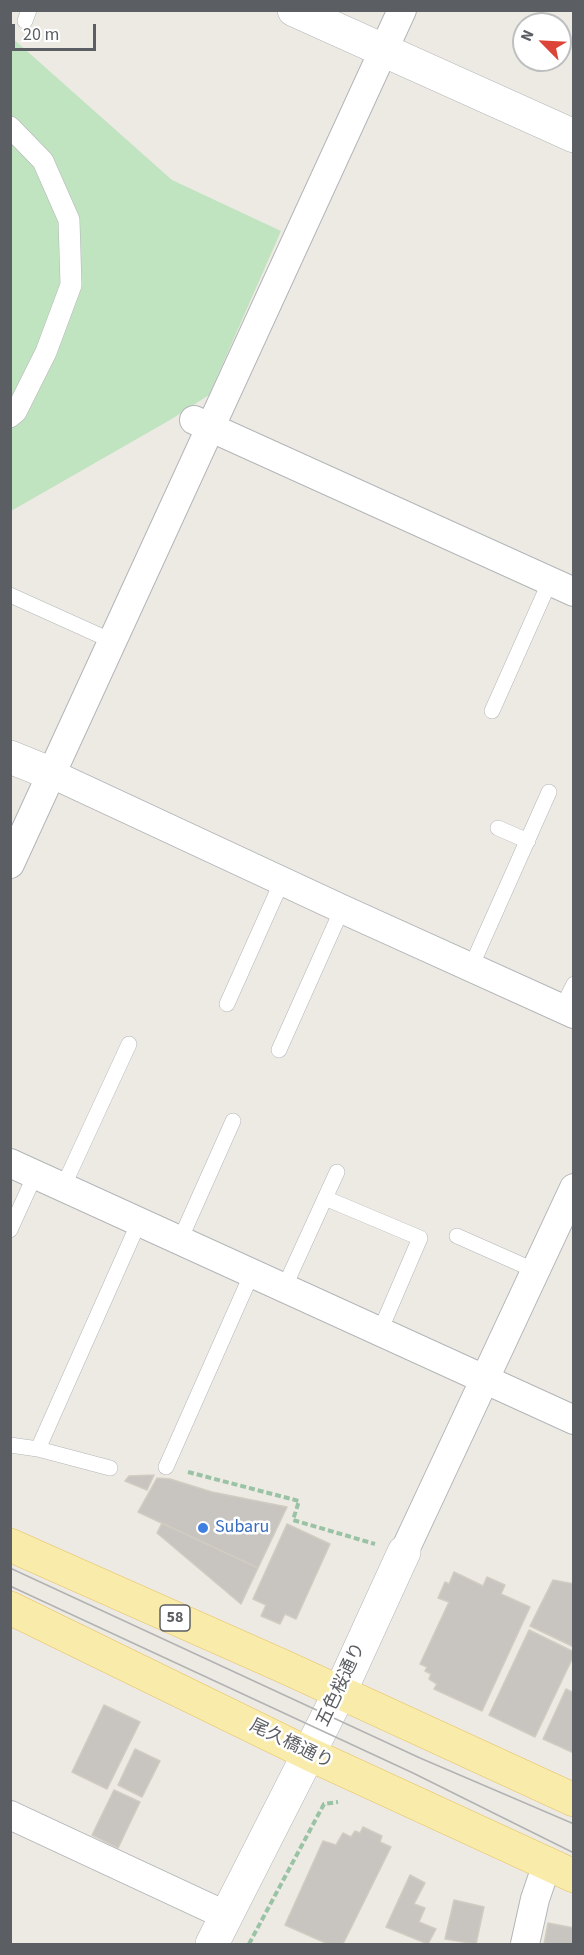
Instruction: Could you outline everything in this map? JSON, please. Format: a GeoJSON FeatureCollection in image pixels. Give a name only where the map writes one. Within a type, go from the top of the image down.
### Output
{"type":"FeatureCollection","features":[{"type":"Feature","properties":{"kind":"main road","name":"58"},"geometry":{"type":"LineString","coordinates":[[10,1545],[340,1692],[573,1800]]}},
{"type":"Feature","properties":{"kind":"main road","name":"尾久橋通り"},"geometry":{"type":"LineString","coordinates":[[10,1608],[309,1754],[560,1870]]}},
{"type":"Feature","properties":{"kind":"street"},"geometry":{"type":"LineString","coordinates":[[294,10],[573,136]]}},
{"type":"Feature","properties":{"kind":"street"},"geometry":{"type":"LineString","coordinates":[[10,864],[112,641],[202,424],[402,10]]}},
{"type":"Feature","properties":{"kind":"street"},"geometry":{"type":"LineString","coordinates":[[10,127],[43,161],[69,220],[70,285],[46,352],[16,412],[10,417]]}},
{"type":"Feature","properties":{"kind":"street"},"geometry":{"type":"LineString","coordinates":[[202,424],[562,587]]}},
{"type":"Feature","properties":{"kind":"street"},"geometry":{"type":"LineString","coordinates":[[10,757],[52,774],[471,967],[570,1002]]}},
{"type":"Feature","properties":{"kind":"street"},"geometry":{"type":"LineString","coordinates":[[23,1169],[573,1420]]}},
{"type":"Feature","properties":{"kind":"street"},"geometry":{"type":"LineString","coordinates":[[404,1552],[573,1188]]}},
{"type":"Feature","properties":{"kind":"street","name":"五色桜通り"},"geometry":{"type":"LineString","coordinates":[[212,1944],[340,1692],[404,1552]]}},
{"type":"Feature","properties":{"kind":"street"},"geometry":{"type":"LineString","coordinates":[[10,1815],[227,1916]]}},
{"type":"Feature","properties":{"kind":"street"},"geometry":{"type":"LineString","coordinates":[[525,1944],[535,1899],[560,1870]]}},
{"type":"Feature","properties":{"kind":"lane"},"geometry":{"type":"LineString","coordinates":[[492,711],[562,587]]}},
{"type":"Feature","properties":{"kind":"lane"},"geometry":{"type":"LineString","coordinates":[[10,595],[112,641]]}},
{"type":"Feature","properties":{"kind":"lane"},"geometry":{"type":"LineString","coordinates":[[471,967],[549,792]]}},
{"type":"Feature","properties":{"kind":"lane"},"geometry":{"type":"LineString","coordinates":[[498,828],[528,841]]}},
{"type":"Feature","properties":{"kind":"lane"},"geometry":{"type":"LineString","coordinates":[[227,1004],[282,881]]}},
{"type":"Feature","properties":{"kind":"lane"},"geometry":{"type":"LineString","coordinates":[[279,1050],[342,909]]}},
{"type":"Feature","properties":{"kind":"lane"},"geometry":{"type":"LineString","coordinates":[[63,1187],[129,1044]]}},
{"type":"Feature","properties":{"kind":"lane"},"geometry":{"type":"LineString","coordinates":[[180,1240],[233,1121]]}},
{"type":"Feature","properties":{"kind":"lane"},"geometry":{"type":"LineString","coordinates":[[10,1230],[23,1169]]}},
{"type":"Feature","properties":{"kind":"lane"},"geometry":{"type":"LineString","coordinates":[[284,1288],[337,1172]]}},
{"type":"Feature","properties":{"kind":"lane"},"geometry":{"type":"LineString","coordinates":[[325,1198],[420,1238],[380,1331]]}},
{"type":"Feature","properties":{"kind":"lane"},"geometry":{"type":"LineString","coordinates":[[38,1449],[139,1222]]}},
{"type":"Feature","properties":{"kind":"lane"},"geometry":{"type":"LineString","coordinates":[[457,1236],[536,1271]]}},
{"type":"Feature","properties":{"kind":"lane"},"geometry":{"type":"LineString","coordinates":[[166,1467],[252,1273]]}},
{"type":"Feature","properties":{"kind":"lane"},"geometry":{"type":"LineString","coordinates":[[10,1445],[38,1449],[110,1468]]}},
{"type":"Feature","properties":{"kind":"path"},"geometry":{"type":"LineString","coordinates":[[166,1467],[299,1501],[293,1520],[404,1552]]}},
{"type":"Feature","properties":{"kind":"path"},"geometry":{"type":"LineString","coordinates":[[249,1944],[324,1804],[347,1800]]}},
{"type":"Feature","properties":{"kind":"green space"},"geometry":{"type":"Polygon","coordinates":[[[10,36],[172,180],[281,231],[209,395],[170,420],[11,511],[10,36]]]}},
{"type":"Feature","properties":{"kind":"building"},"geometry":{"type":"Polygon","coordinates":[[[154,1475],[147,1490],[125,1481],[129,1476],[154,1475]]]}},
{"type":"Feature","properties":{"kind":"building"},"geometry":{"type":"Polygon","coordinates":[[[157,1478],[170,1479],[212,1492],[287,1507],[258,1568],[138,1512],[157,1478]]]}},
{"type":"Feature","properties":{"kind":"building"},"geometry":{"type":"Polygon","coordinates":[[[162,1523],[258,1568],[241,1604],[157,1533],[162,1523]]]}},
{"type":"Feature","properties":{"kind":"building"},"geometry":{"type":"Polygon","coordinates":[[[287,1524],[330,1544],[296,1619],[285,1614],[280,1624],[261,1616],[266,1605],[253,1599],[287,1524]]]}},
{"type":"Feature","properties":{"kind":"building"},"geometry":{"type":"Polygon","coordinates":[[[454,1572],[483,1586],[487,1577],[505,1585],[501,1594],[530,1607],[482,1711],[434,1689],[437,1684],[429,1679],[431,1674],[425,1671],[427,1667],[420,1664],[449,1602],[438,1598],[445,1582],[449,1584],[454,1572]]]}},
{"type":"Feature","properties":{"kind":"building"},"geometry":{"type":"Polygon","coordinates":[[[553,1580],[574,1584],[574,1647],[530,1626],[553,1580]]]}},
{"type":"Feature","properties":{"kind":"building"},"geometry":{"type":"Polygon","coordinates":[[[529,1630],[574,1652],[535,1737],[489,1715],[529,1630]]]}},
{"type":"Feature","properties":{"kind":"building"},"geometry":{"type":"Polygon","coordinates":[[[566,1689],[574,1693],[574,1753],[543,1739],[566,1689]]]}},
{"type":"Feature","properties":{"kind":"building"},"geometry":{"type":"Polygon","coordinates":[[[104,1705],[140,1722],[107,1789],[72,1772],[104,1705]]]}},
{"type":"Feature","properties":{"kind":"building"},"geometry":{"type":"Polygon","coordinates":[[[135,1749],[160,1761],[142,1797],[118,1785],[135,1749]]]}},
{"type":"Feature","properties":{"kind":"building"},"geometry":{"type":"Polygon","coordinates":[[[114,1790],[140,1802],[118,1848],[92,1835],[114,1790]]]}},
{"type":"Feature","properties":{"kind":"building"},"geometry":{"type":"Polygon","coordinates":[[[363,1827],[382,1836],[380,1842],[391,1847],[343,1944],[328,1944],[285,1925],[323,1841],[336,1845],[343,1833],[351,1837],[355,1831],[360,1833],[363,1827]]]}},
{"type":"Feature","properties":{"kind":"building"},"geometry":{"type":"Polygon","coordinates":[[[410,1875],[425,1883],[414,1904],[425,1908],[419,1922],[436,1929],[428,1944],[386,1927],[410,1875]]]}},
{"type":"Feature","properties":{"kind":"building"},"geometry":{"type":"Polygon","coordinates":[[[454,1900],[484,1907],[476,1944],[445,1939],[454,1900]]]}},
{"type":"Feature","properties":{"kind":"building"},"geometry":{"type":"Polygon","coordinates":[[[548,1923],[574,1928],[574,1944],[544,1944],[548,1923]]]}},
{"type":"Feature","properties":{"kind":"tram line"},"geometry":{"type":"LineString","coordinates":[[10,1568],[420,1758],[574,1824]]}},
{"type":"Feature","properties":{"kind":"tram line"},"geometry":{"type":"LineString","coordinates":[[10,1586],[413,1773],[574,1853]]}},
{"type":"Feature","properties":{"kind":"place","name":"Subaru"},"geometry":{"type":"Point","coordinates":[203,1528]}}]}
